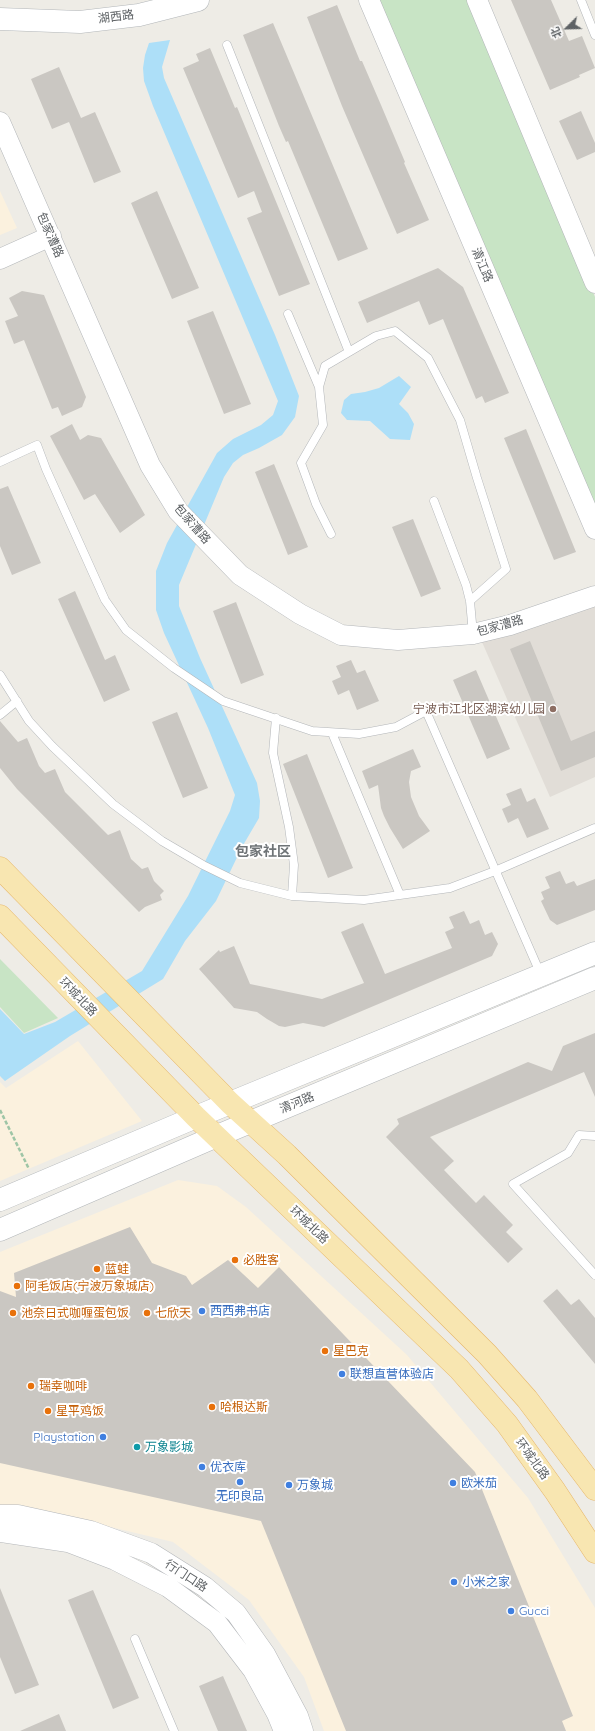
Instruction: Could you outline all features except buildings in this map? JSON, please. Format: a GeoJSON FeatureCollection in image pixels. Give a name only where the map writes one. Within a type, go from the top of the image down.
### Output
{"type":"FeatureCollection","features":[{"type":"Feature","properties":{"kind":"main road","name":"湖西路"},"geometry":{"type":"LineString","coordinates":[[0,19],[80,22],[139,15],[198,0]]}},
{"type":"Feature","properties":{"kind":"main road","name":"湖西路"},"geometry":{"type":"LineString","coordinates":[[0,6],[34,20]]}},
{"type":"Feature","properties":{"kind":"main road"},"geometry":{"type":"LineString","coordinates":[[0,868],[230,1103],[287,1155],[487,1354],[527,1400],[595,1489]]}},
{"type":"Feature","properties":{"kind":"main road","name":"环城北路"},"geometry":{"type":"LineString","coordinates":[[0,916],[196,1117],[459,1369],[507,1424],[555,1491],[595,1552]]}},
{"type":"Feature","properties":{"kind":"main road","name":"清河路"},"geometry":{"type":"LineString","coordinates":[[0,1200],[196,1117],[595,953]]}},
{"type":"Feature","properties":{"kind":"main road","name":"清河路"},"geometry":{"type":"LineString","coordinates":[[0,1230],[250,1122],[595,978]]}},
{"type":"Feature","properties":{"kind":"street","name":"清江路"},"geometry":{"type":"LineString","coordinates":[[369,0],[595,529]]}},
{"type":"Feature","properties":{"kind":"street"},"geometry":{"type":"LineString","coordinates":[[477,0],[595,283]]}},
{"type":"Feature","properties":{"kind":"street","name":"包家漕路"},"geometry":{"type":"LineString","coordinates":[[0,122],[150,465],[178,511],[240,575],[300,614],[341,635],[398,640],[473,634],[510,624],[595,596]]}},
{"type":"Feature","properties":{"kind":"street"},"geometry":{"type":"LineString","coordinates":[[0,259],[51,236]]}},
{"type":"Feature","properties":{"kind":"street","name":"行门口路"},"geometry":{"type":"LineString","coordinates":[[0,1515],[18,1515],[91,1531],[151,1553],[206,1588],[236,1613],[265,1654],[298,1716],[303,1731]]}},
{"type":"Feature","properties":{"kind":"street","name":"行门口路"},"geometry":{"type":"LineString","coordinates":[[0,1532],[68,1542],[115,1560],[168,1587],[217,1623],[253,1670],[278,1714],[284,1731]]}},
{"type":"Feature","properties":{"kind":"lane"},"geometry":{"type":"LineString","coordinates":[[581,0],[595,35]]}},
{"type":"Feature","properties":{"kind":"lane"},"geometry":{"type":"LineString","coordinates":[[227,45],[349,352]]}},
{"type":"Feature","properties":{"kind":"lane"},"geometry":{"type":"LineString","coordinates":[[288,314],[319,387],[323,425],[301,464],[316,504],[331,534]]}},
{"type":"Feature","properties":{"kind":"lane"},"geometry":{"type":"LineString","coordinates":[[319,387],[325,366],[376,336],[395,332],[428,358],[460,420],[476,478],[506,569],[470,601]]}},
{"type":"Feature","properties":{"kind":"lane"},"geometry":{"type":"LineString","coordinates":[[0,462],[37,445],[46,469],[105,600],[126,630],[174,668],[223,701],[312,731],[332,733],[359,734],[396,728],[426,711],[541,976]]}},
{"type":"Feature","properties":{"kind":"lane"},"geometry":{"type":"LineString","coordinates":[[434,501],[466,585],[470,601],[473,634]]}},
{"type":"Feature","properties":{"kind":"lane"},"geometry":{"type":"LineString","coordinates":[[0,675],[29,721],[91,785],[113,804],[162,841],[203,865],[240,883],[292,896],[364,900],[450,888],[495,872],[595,828]]}},
{"type":"Feature","properties":{"kind":"lane"},"geometry":{"type":"LineString","coordinates":[[0,715],[17,702]]}},
{"type":"Feature","properties":{"kind":"lane"},"geometry":{"type":"LineString","coordinates":[[276,718],[273,753],[289,827],[294,865],[292,896]]}},
{"type":"Feature","properties":{"kind":"lane"},"geometry":{"type":"LineString","coordinates":[[332,733],[400,895]]}},
{"type":"Feature","properties":{"kind":"lane"},"geometry":{"type":"LineString","coordinates":[[595,1136],[578,1135],[568,1153],[537,1172],[513,1184],[595,1275]]}},
{"type":"Feature","properties":{"kind":"lane"},"geometry":{"type":"LineString","coordinates":[[135,1639],[174,1731]]}},
{"type":"Feature","properties":{"kind":"path"},"geometry":{"type":"LineString","coordinates":[[0,1110],[30,1172]]}},
{"type":"Feature","properties":{"kind":"shaded area"},"geometry":{"type":"Polygon","coordinates":[[[0,191],[17,228],[0,235],[0,191]]]}},
{"type":"Feature","properties":{"kind":"shaded area","name":"宁波市江北区湖滨幼儿园"},"geometry":{"type":"Polygon","coordinates":[[[595,605],[595,777],[550,797],[482,642],[595,605]]]}},
{"type":"Feature","properties":{"kind":"shaded area"},"geometry":{"type":"Polygon","coordinates":[[[78,1041],[142,1121],[0,1181],[0,1082],[6,1088],[78,1041]]]}},
{"type":"Feature","properties":{"kind":"shaded area","name":"万象城"},"geometry":{"type":"Polygon","coordinates":[[[178,1180],[217,1186],[246,1207],[407,1355],[528,1498],[595,1608],[595,1731],[324,1731],[304,1677],[249,1600],[173,1542],[69,1517],[0,1507],[0,1252],[178,1180]]]}},
{"type":"Feature","properties":{"kind":"green space"},"geometry":{"type":"Polygon","coordinates":[[[377,0],[469,0],[595,297],[595,507],[377,0]]]}},
{"type":"Feature","properties":{"kind":"green space"},"geometry":{"type":"Polygon","coordinates":[[[0,959],[58,1018],[24,1033],[0,1007],[0,959]]]}},
{"type":"Feature","properties":{"kind":"water"},"geometry":{"type":"Polygon","coordinates":[[[170,40],[162,67],[164,78],[275,335],[299,396],[295,417],[282,435],[243,455],[233,463],[224,477],[179,585],[179,606],[200,658],[257,783],[260,801],[259,818],[242,847],[216,901],[185,941],[163,979],[70,1036],[5,1081],[0,1076],[0,1009],[24,1034],[55,1022],[142,971],[188,896],[230,811],[235,795],[208,728],[164,633],[156,610],[156,571],[167,543],[217,453],[233,439],[261,425],[273,415],[278,401],[153,106],[144,81],[143,68],[149,43],[170,40]]]}},
{"type":"Feature","properties":{"kind":"water"},"geometry":{"type":"Polygon","coordinates":[[[399,376],[411,387],[399,404],[408,413],[414,424],[410,440],[390,439],[370,421],[347,420],[341,413],[344,400],[351,394],[379,388],[399,376]]]}},
{"type":"Feature","properties":{"kind":"place","name":"宁波市江北区湖滨幼儿园"},"geometry":{"type":"Point","coordinates":[553,709]}},
{"type":"Feature","properties":{"kind":"place","name":"必胜客"},"geometry":{"type":"Point","coordinates":[235,1260]}},
{"type":"Feature","properties":{"kind":"place","name":"蓝蛙"},"geometry":{"type":"Point","coordinates":[97,1269]}},
{"type":"Feature","properties":{"kind":"place","name":"阿毛饭店(宁波万象城店)"},"geometry":{"type":"Point","coordinates":[17,1286]}},
{"type":"Feature","properties":{"kind":"place","name":"西西弗书店"},"geometry":{"type":"Point","coordinates":[202,1311]}},
{"type":"Feature","properties":{"kind":"place","name":"池奈日式咖喱蛋包饭"},"geometry":{"type":"Point","coordinates":[13,1313]}},
{"type":"Feature","properties":{"kind":"place","name":"七欣天"},"geometry":{"type":"Point","coordinates":[147,1313]}},
{"type":"Feature","properties":{"kind":"place","name":"星巴克"},"geometry":{"type":"Point","coordinates":[325,1351]}},
{"type":"Feature","properties":{"kind":"place","name":"联想直营体验店"},"geometry":{"type":"Point","coordinates":[342,1374]}},
{"type":"Feature","properties":{"kind":"place","name":"瑞幸咖啡"},"geometry":{"type":"Point","coordinates":[31,1386]}},
{"type":"Feature","properties":{"kind":"place","name":"哈根达斯"},"geometry":{"type":"Point","coordinates":[212,1407]}},
{"type":"Feature","properties":{"kind":"place","name":"星平鸡饭"},"geometry":{"type":"Point","coordinates":[48,1411]}},
{"type":"Feature","properties":{"kind":"place","name":"Playstation"},"geometry":{"type":"Point","coordinates":[103,1437]}},
{"type":"Feature","properties":{"kind":"place","name":"万象影城"},"geometry":{"type":"Point","coordinates":[137,1447]}},
{"type":"Feature","properties":{"kind":"place","name":"优衣库"},"geometry":{"type":"Point","coordinates":[202,1467]}},
{"type":"Feature","properties":{"kind":"place","name":"无印良品"},"geometry":{"type":"Point","coordinates":[240,1482]}},
{"type":"Feature","properties":{"kind":"place","name":"欧米茄"},"geometry":{"type":"Point","coordinates":[453,1483]}},
{"type":"Feature","properties":{"kind":"place","name":"万象城"},"geometry":{"type":"Point","coordinates":[289,1485]}},
{"type":"Feature","properties":{"kind":"place","name":"小米之家"},"geometry":{"type":"Point","coordinates":[454,1582]}},
{"type":"Feature","properties":{"kind":"place","name":"Gucci"},"geometry":{"type":"Point","coordinates":[511,1611]}},
{"type":"Feature","properties":{"kind":"district","name":"包家社区"},"geometry":{"type":"Point","coordinates":[263,852]}}]}
